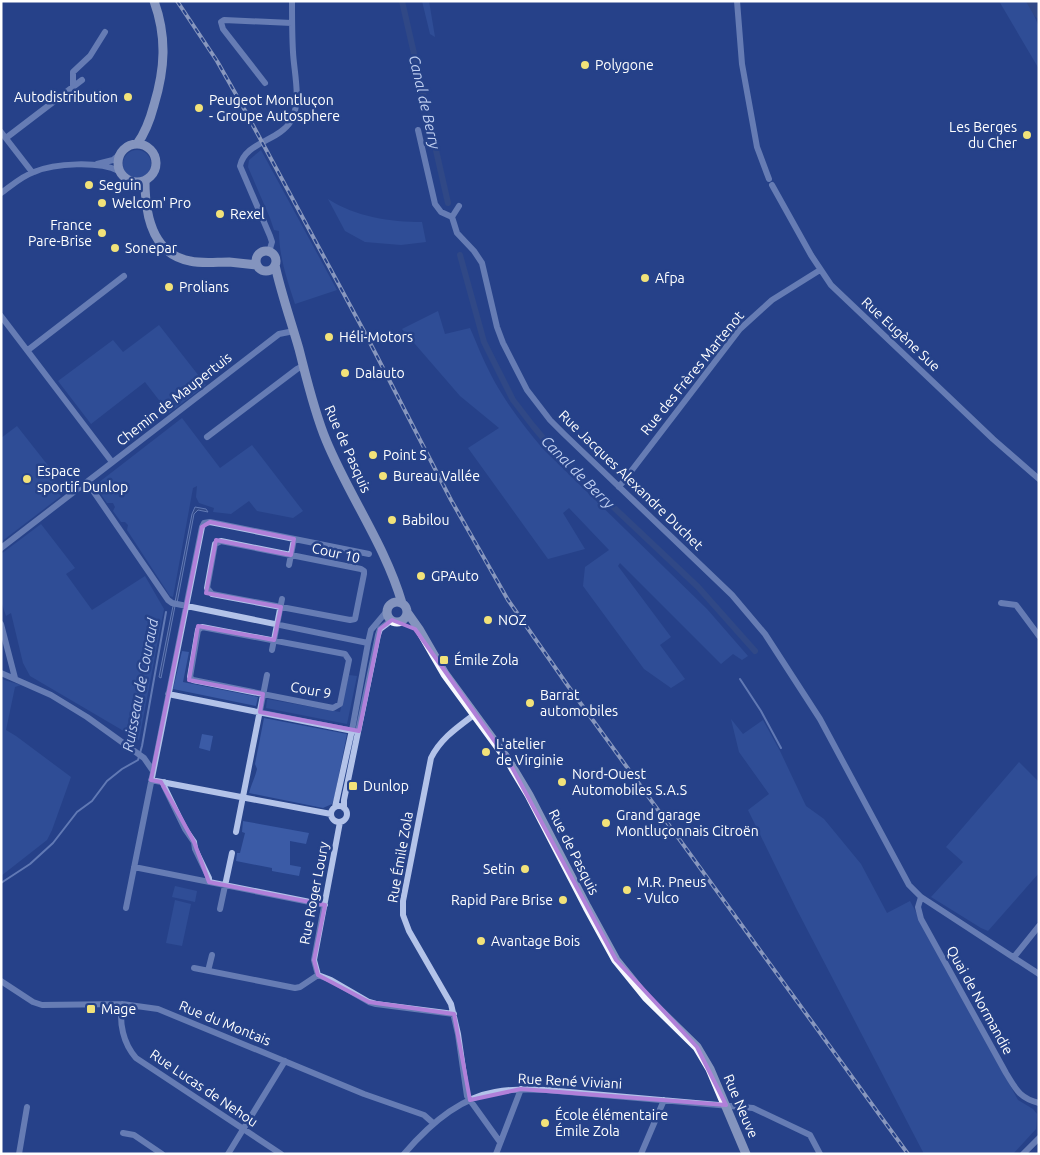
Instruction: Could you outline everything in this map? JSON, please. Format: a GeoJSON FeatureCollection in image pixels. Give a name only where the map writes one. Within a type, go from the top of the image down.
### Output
{"type":"FeatureCollection","features":[{"type":"Feature","properties":{"kind":"main road"},"geometry":{"type":"LineString","coordinates":[[137,144],[144,135],[150,121],[161,82],[164,62],[162,28],[154,1]]}},
{"type":"Feature","properties":{"kind":"main road"},"geometry":{"type":"LineString","coordinates":[[150,121],[150,148]]}},
{"type":"Feature","properties":{"kind":"main road"},"geometry":{"type":"LineString","coordinates":[[145,205],[146,181],[154,172],[156,166],[154,153],[150,148],[137,144],[127,147],[120,154],[118,160],[119,171],[124,178],[132,182],[137,188],[145,205],[152,230],[160,244],[171,253],[189,261],[256,261]]}},
{"type":"Feature","properties":{"kind":"main road"},"geometry":{"type":"LineString","coordinates":[[132,182],[146,181]]}},
{"type":"Feature","properties":{"kind":"main road"},"geometry":{"type":"LineString","coordinates":[[263,252],[269,252],[275,258],[275,264],[266,271],[260,269],[256,261],[263,252]]}},
{"type":"Feature","properties":{"kind":"main road","name":"Rue de Pasquis"},"geometry":{"type":"LineString","coordinates":[[275,264],[281,292],[294,331],[312,399],[327,442],[379,544],[396,582],[397,603]]}},
{"type":"Feature","properties":{"kind":"main road","name":"Rue de Pasquis"},"geometry":{"type":"LineString","coordinates":[[266,271],[281,292]]}},
{"type":"Feature","properties":{"kind":"main road"},"geometry":{"type":"LineString","coordinates":[[397,603],[406,607],[407,612],[405,618],[396,621],[387,612],[389,606],[397,603]]}},
{"type":"Feature","properties":{"kind":"main road","name":"Rue de Pasquis"},"geometry":{"type":"LineString","coordinates":[[407,612],[445,674],[508,760],[529,795],[616,960],[646,997],[697,1047],[710,1069]]}},
{"type":"Feature","properties":{"kind":"main road","name":"Rue de Pasquis"},"geometry":{"type":"LineString","coordinates":[[396,621],[415,629],[424,638]]}},
{"type":"Feature","properties":{"kind":"main road","name":"Rue Neuve"},"geometry":{"type":"LineString","coordinates":[[710,1069],[746,1154]]}},
{"type":"Feature","properties":{"kind":"street"},"geometry":{"type":"LineString","coordinates":[[269,252],[272,242],[270,236],[240,166],[244,155],[282,132],[290,124],[294,113],[296,100],[292,1]]}},
{"type":"Feature","properties":{"kind":"street","name":"Rue Eugène Sue"},"geometry":{"type":"LineString","coordinates":[[737,1],[742,64],[757,147],[771,182],[820,270],[850,304],[993,439],[1039,479]]}},
{"type":"Feature","properties":{"kind":"street"},"geometry":{"type":"LineString","coordinates":[[264,83],[223,29],[221,22],[224,20],[292,23]]}},
{"type":"Feature","properties":{"kind":"street"},"geometry":{"type":"LineString","coordinates":[[73,87],[73,72],[90,56],[105,32]]}},
{"type":"Feature","properties":{"kind":"street"},"geometry":{"type":"LineString","coordinates":[[6,138],[82,80]]}},
{"type":"Feature","properties":{"kind":"street"},"geometry":{"type":"LineString","coordinates":[[418,130],[434,204],[441,212],[452,217],[458,206]]}},
{"type":"Feature","properties":{"kind":"street"},"geometry":{"type":"LineString","coordinates":[[1,132],[32,172]]}},
{"type":"Feature","properties":{"kind":"street"},"geometry":{"type":"LineString","coordinates":[[96,165],[113,160],[120,154]]}},
{"type":"Feature","properties":{"kind":"street"},"geometry":{"type":"LineString","coordinates":[[1,194],[32,172],[51,167],[96,165],[119,171]]}},
{"type":"Feature","properties":{"kind":"street","name":"Rue Jacques Alexandre Duchet"},"geometry":{"type":"LineString","coordinates":[[452,217],[457,233],[474,251],[482,263],[497,328],[527,390],[564,434],[732,595],[775,647],[820,719],[903,876],[921,897]]}},
{"type":"Feature","properties":{"kind":"street","name":"Rue des Frères Martenot"},"geometry":{"type":"LineString","coordinates":[[619,487],[740,329],[772,300],[820,270]]}},
{"type":"Feature","properties":{"kind":"street"},"geometry":{"type":"LineString","coordinates":[[28,350],[124,276]]}},
{"type":"Feature","properties":{"kind":"street"},"geometry":{"type":"LineString","coordinates":[[1,316],[112,462]]}},
{"type":"Feature","properties":{"kind":"street","name":"Chemin de Maupertuis"},"geometry":{"type":"LineString","coordinates":[[1,548],[279,334],[294,331]]}},
{"type":"Feature","properties":{"kind":"street"},"geometry":{"type":"LineString","coordinates":[[206,437],[303,366]]}},
{"type":"Feature","properties":{"kind":"street"},"geometry":{"type":"LineString","coordinates":[[87,482],[168,600],[172,603],[368,643]]}},
{"type":"Feature","properties":{"kind":"street"},"geometry":{"type":"LineString","coordinates":[[126,908],[204,524],[210,522],[369,554]]}},
{"type":"Feature","properties":{"kind":"street"},"geometry":{"type":"LineString","coordinates":[[289,565],[294,539]]}},
{"type":"Feature","properties":{"kind":"street","name":"Cour 10"},"geometry":{"type":"LineString","coordinates":[[221,541],[364,571],[355,619],[353,621],[281,607],[208,592],[207,588],[215,544],[221,541]]}},
{"type":"Feature","properties":{"kind":"street"},"geometry":{"type":"LineString","coordinates":[[272,650],[282,599]]}},
{"type":"Feature","properties":{"kind":"street"},"geometry":{"type":"LineString","coordinates":[[1000,603],[1016,605],[1039,636]]}},
{"type":"Feature","properties":{"kind":"street","name":"Rue Roger Loury"},"geometry":{"type":"LineString","coordinates":[[318,975],[314,960],[340,822],[345,820],[347,816],[344,800],[368,643],[371,630],[387,612]]}},
{"type":"Feature","properties":{"kind":"street","name":"Rue Roger Loury"},"geometry":{"type":"LineString","coordinates":[[331,814],[335,807],[355,731],[378,635],[380,630],[396,621]]}},
{"type":"Feature","properties":{"kind":"street"},"geometry":{"type":"LineString","coordinates":[[1,624],[15,678]]}},
{"type":"Feature","properties":{"kind":"street","name":"Cour 9"},"geometry":{"type":"LineString","coordinates":[[202,627],[274,640],[348,656],[349,660],[340,704],[333,708],[190,679],[198,630],[202,627]]}},
{"type":"Feature","properties":{"kind":"street"},"geometry":{"type":"LineString","coordinates":[[1,673],[51,695],[80,713],[126,744],[153,771]]}},
{"type":"Feature","properties":{"kind":"street"},"geometry":{"type":"LineString","coordinates":[[236,832],[267,676]]}},
{"type":"Feature","properties":{"kind":"street"},"geometry":{"type":"LineString","coordinates":[[168,694],[355,731]]}},
{"type":"Feature","properties":{"kind":"street","name":"Rue Émile Zola"},"geometry":{"type":"LineString","coordinates":[[470,1100],[467,1096],[454,1014],[448,996],[409,931],[403,915],[403,901],[431,758],[447,735],[476,714]]}},
{"type":"Feature","properties":{"kind":"street"},"geometry":{"type":"LineString","coordinates":[[151,780],[331,814],[333,820],[340,822]]}},
{"type":"Feature","properties":{"kind":"street"},"geometry":{"type":"LineString","coordinates":[[164,782],[164,786],[185,829],[194,842],[195,849],[209,878],[209,882]]}},
{"type":"Feature","properties":{"kind":"street"},"geometry":{"type":"LineString","coordinates":[[335,807],[340,806],[344,808]]}},
{"type":"Feature","properties":{"kind":"street"},"geometry":{"type":"LineString","coordinates":[[220,908],[232,853]]}},
{"type":"Feature","properties":{"kind":"street"},"geometry":{"type":"LineString","coordinates":[[134,867],[325,905]]}},
{"type":"Feature","properties":{"kind":"street"},"geometry":{"type":"LineString","coordinates":[[921,897],[1039,974]]}},
{"type":"Feature","properties":{"kind":"street","name":"Quai de Normandie"},"geometry":{"type":"LineString","coordinates":[[921,897],[918,907],[921,918],[1013,1084],[1022,1097],[1039,1103]]}},
{"type":"Feature","properties":{"kind":"street"},"geometry":{"type":"LineString","coordinates":[[1014,957],[1039,926]]}},
{"type":"Feature","properties":{"kind":"street"},"geometry":{"type":"LineString","coordinates":[[208,971],[212,955]]}},
{"type":"Feature","properties":{"kind":"street"},"geometry":{"type":"LineString","coordinates":[[194,968],[295,988],[300,987],[318,975],[331,980],[370,1002],[454,1014]]}},
{"type":"Feature","properties":{"kind":"street","name":"Rue du Montais"},"geometry":{"type":"LineString","coordinates":[[1,981],[33,1002],[42,1005],[122,1004],[158,1009],[364,1094],[424,1116],[433,1123]]}},
{"type":"Feature","properties":{"kind":"street","name":"Rue Lucas de Nehou"},"geometry":{"type":"LineString","coordinates":[[122,1004],[120,1014],[123,1031],[130,1051],[136,1058],[280,1154]]}},
{"type":"Feature","properties":{"kind":"street"},"geometry":{"type":"LineString","coordinates":[[228,1154],[285,1061]]}},
{"type":"Feature","properties":{"kind":"street"},"geometry":{"type":"LineString","coordinates":[[496,1154],[521,1089]]}},
{"type":"Feature","properties":{"kind":"street","name":"Rue René Viviani"},"geometry":{"type":"LineString","coordinates":[[404,1154],[433,1123],[470,1100],[494,1092],[521,1089],[753,1108],[810,1135],[820,1154]]}},
{"type":"Feature","properties":{"kind":"street"},"geometry":{"type":"LineString","coordinates":[[470,1100],[500,1142]]}},
{"type":"Feature","properties":{"kind":"street"},"geometry":{"type":"LineString","coordinates":[[642,1154],[664,1100]]}},
{"type":"Feature","properties":{"kind":"street"},"geometry":{"type":"LineString","coordinates":[[19,1154],[27,1107]]}},
{"type":"Feature","properties":{"kind":"street"},"geometry":{"type":"LineString","coordinates":[[123,1133],[134,1135],[162,1154]]}},
{"type":"Feature","properties":{"kind":"street"},"geometry":{"type":"LineString","coordinates":[[1022,1154],[1038,1138]]}},
{"type":"Feature","properties":{"kind":"highlighted area"},"geometry":{"type":"Polygon","coordinates":[[[210,522],[294,539],[291,555],[216,540],[206,593],[281,607],[274,640],[198,626],[189,680],[263,694],[260,712],[359,731],[380,629],[392,620],[415,629],[508,760],[616,960],[697,1047],[726,1105],[521,1089],[470,1100],[454,1014],[369,1002],[318,975],[314,960],[325,905],[209,882],[194,842],[161,782],[151,780],[202,527],[210,522]]]}},
{"type":"Feature","properties":{"kind":"shaded area"},"geometry":{"type":"Polygon","coordinates":[[[422,1],[429,1],[435,37],[430,34],[422,1]]]}},
{"type":"Feature","properties":{"kind":"shaded area"},"geometry":{"type":"Polygon","coordinates":[[[999,1],[1028,1],[1039,27],[1039,69],[999,1]]]}},
{"type":"Feature","properties":{"kind":"shaded area"},"geometry":{"type":"Polygon","coordinates":[[[137,150],[147,154],[151,164],[147,174],[137,178],[127,174],[123,164],[127,154],[137,150]]]}},
{"type":"Feature","properties":{"kind":"shaded area"},"geometry":{"type":"Polygon","coordinates":[[[261,150],[337,290],[295,304],[282,259],[279,231],[274,230],[248,167],[249,160],[261,150]]]}},
{"type":"Feature","properties":{"kind":"shaded area"},"geometry":{"type":"Polygon","coordinates":[[[328,199],[350,210],[374,217],[422,222],[426,242],[401,245],[365,242],[345,231],[328,199]]]}},
{"type":"Feature","properties":{"kind":"shaded area"},"geometry":{"type":"Polygon","coordinates":[[[438,311],[445,334],[470,328],[502,395],[543,449],[707,609],[748,656],[742,660],[733,654],[721,664],[620,563],[618,566],[671,637],[660,645],[685,679],[671,688],[644,669],[583,586],[585,567],[609,550],[569,508],[563,513],[585,549],[548,559],[468,448],[499,428],[460,396],[402,329],[438,311]]]}},
{"type":"Feature","properties":{"kind":"shaded area"},"geometry":{"type":"Polygon","coordinates":[[[159,325],[206,385],[169,413],[145,382],[91,424],[58,381],[113,340],[123,352],[159,325]]]}},
{"type":"Feature","properties":{"kind":"shaded area"},"geometry":{"type":"Polygon","coordinates":[[[182,418],[220,468],[252,445],[303,511],[293,518],[257,511],[249,501],[231,514],[213,512],[214,508],[199,503],[196,497],[197,486],[193,488],[173,597],[170,596],[127,530],[128,525],[125,522],[121,522],[113,511],[115,507],[113,503],[107,503],[98,490],[98,483],[182,418]]]}},
{"type":"Feature","properties":{"kind":"shaded area","name":"Espace sportif Dunlop"},"geometry":{"type":"Polygon","coordinates":[[[17,426],[50,468],[47,471],[59,487],[58,492],[61,496],[1,542],[1,438],[17,426]]]}},
{"type":"Feature","properties":{"kind":"shaded area"},"geometry":{"type":"Polygon","coordinates":[[[195,507],[206,509],[208,512],[198,510],[194,514],[177,603],[175,602],[195,507]]]}},
{"type":"Feature","properties":{"kind":"shaded area"},"geometry":{"type":"Polygon","coordinates":[[[41,524],[75,568],[66,574],[92,610],[145,576],[164,609],[139,740],[30,676],[23,663],[11,613],[6,616],[1,601],[1,554],[41,524]]]}},
{"type":"Feature","properties":{"kind":"shaded area"},"geometry":{"type":"Polygon","coordinates":[[[173,606],[175,606],[161,678],[159,677],[173,606]]]}},
{"type":"Feature","properties":{"kind":"shaded area"},"geometry":{"type":"Polygon","coordinates":[[[182,651],[189,652],[183,682],[258,697],[256,706],[173,689],[182,651]]]}},
{"type":"Feature","properties":{"kind":"shaded area"},"geometry":{"type":"Polygon","coordinates":[[[349,675],[357,676],[347,724],[266,708],[267,699],[340,712],[349,675]]]}},
{"type":"Feature","properties":{"kind":"shaded area"},"geometry":{"type":"Polygon","coordinates":[[[1,679],[21,685],[15,687],[6,730],[71,777],[47,840],[1,876],[1,679]]]}},
{"type":"Feature","properties":{"kind":"shaded area"},"geometry":{"type":"Polygon","coordinates":[[[264,718],[347,734],[332,804],[323,808],[249,793],[257,769],[255,764],[264,718]]]}},
{"type":"Feature","properties":{"kind":"shaded area"},"geometry":{"type":"Polygon","coordinates":[[[731,719],[743,734],[763,720],[806,806],[824,819],[861,864],[887,913],[910,901],[1018,1100],[1033,1109],[1037,1114],[1036,1129],[1013,1154],[924,1154],[796,908],[748,810],[769,794],[739,752],[731,719]]]}},
{"type":"Feature","properties":{"kind":"shaded area"},"geometry":{"type":"Polygon","coordinates":[[[202,734],[213,736],[210,751],[199,748],[202,734]]]}},
{"type":"Feature","properties":{"kind":"shaded area"},"geometry":{"type":"Polygon","coordinates":[[[1019,762],[1039,782],[1039,873],[988,931],[931,897],[963,862],[946,847],[1019,762]]]}},
{"type":"Feature","properties":{"kind":"shaded area"},"geometry":{"type":"Polygon","coordinates":[[[243,821],[309,833],[306,844],[290,841],[290,865],[301,867],[299,876],[272,871],[272,868],[236,861],[245,833],[242,832],[243,821]]]}},
{"type":"Feature","properties":{"kind":"shaded area"},"geometry":{"type":"Polygon","coordinates":[[[175,886],[197,891],[195,902],[172,897],[175,886]]]}},
{"type":"Feature","properties":{"kind":"shaded area"},"geometry":{"type":"Polygon","coordinates":[[[175,900],[191,904],[182,946],[166,943],[175,900]]]}},
{"type":"Feature","properties":{"kind":"waterway","name":"Canal de Berry"},"geometry":{"type":"LineString","coordinates":[[402,1],[448,203]]}},
{"type":"Feature","properties":{"kind":"waterway"},"geometry":{"type":"LineString","coordinates":[[1032,1],[1039,13]]}},
{"type":"Feature","properties":{"kind":"waterway","name":"Canal de Berry"},"geometry":{"type":"LineString","coordinates":[[460,255],[484,342],[513,400],[554,451],[698,587],[755,651]]}},
{"type":"Feature","properties":{"kind":"waterway","name":"Ruisseau de Couraud"},"geometry":{"type":"LineString","coordinates":[[1,883],[30,864],[53,843],[77,812],[92,801],[107,781],[122,769],[138,760],[166,612]]}},
{"type":"Feature","properties":{"kind":"waterway"},"geometry":{"type":"LineString","coordinates":[[740,679],[761,711],[781,748]]}},
{"type":"Feature","properties":{"kind":"railway"},"geometry":{"type":"LineString","coordinates":[[177,1],[217,61],[242,105],[366,335],[451,500],[508,600],[568,686],[908,1154]]}},
{"type":"Feature","properties":{"kind":"place","name":"Polygone"},"geometry":{"type":"Point","coordinates":[585,65]}},
{"type":"Feature","properties":{"kind":"place","name":"Autodistribution"},"geometry":{"type":"Point","coordinates":[128,97]}},
{"type":"Feature","properties":{"kind":"place","name":"Peugeot Montluçon - Groupe Autosphere"},"geometry":{"type":"Point","coordinates":[199,108]}},
{"type":"Feature","properties":{"kind":"place","name":"Les Berges du Cher"},"geometry":{"type":"Point","coordinates":[1027,135]}},
{"type":"Feature","properties":{"kind":"place","name":"Seguin"},"geometry":{"type":"Point","coordinates":[89,185]}},
{"type":"Feature","properties":{"kind":"place","name":"Welcom' Pro"},"geometry":{"type":"Point","coordinates":[102,203]}},
{"type":"Feature","properties":{"kind":"place","name":"Rexel"},"geometry":{"type":"Point","coordinates":[220,214]}},
{"type":"Feature","properties":{"kind":"place","name":"France Pare-Brise"},"geometry":{"type":"Point","coordinates":[102,233]}},
{"type":"Feature","properties":{"kind":"place","name":"Sonepar"},"geometry":{"type":"Point","coordinates":[115,248]}},
{"type":"Feature","properties":{"kind":"place","name":"Afpa"},"geometry":{"type":"Point","coordinates":[645,278]}},
{"type":"Feature","properties":{"kind":"place","name":"Prolians"},"geometry":{"type":"Point","coordinates":[169,287]}},
{"type":"Feature","properties":{"kind":"place","name":"Héli-Motors"},"geometry":{"type":"Point","coordinates":[329,337]}},
{"type":"Feature","properties":{"kind":"place","name":"Dalauto"},"geometry":{"type":"Point","coordinates":[345,373]}},
{"type":"Feature","properties":{"kind":"place","name":"Point S"},"geometry":{"type":"Point","coordinates":[373,455]}},
{"type":"Feature","properties":{"kind":"place","name":"Bureau Vallée"},"geometry":{"type":"Point","coordinates":[383,476]}},
{"type":"Feature","properties":{"kind":"place","name":"Espace sportif Dunlop"},"geometry":{"type":"Point","coordinates":[27,479]}},
{"type":"Feature","properties":{"kind":"place","name":"Babilou"},"geometry":{"type":"Point","coordinates":[392,520]}},
{"type":"Feature","properties":{"kind":"place","name":"GPAuto"},"geometry":{"type":"Point","coordinates":[421,576]}},
{"type":"Feature","properties":{"kind":"place","name":"NOZ"},"geometry":{"type":"Point","coordinates":[488,620]}},
{"type":"Feature","properties":{"kind":"place","name":"Émile Zola"},"geometry":{"type":"Point","coordinates":[444,660]}},
{"type":"Feature","properties":{"kind":"place","name":"Barrat automobiles"},"geometry":{"type":"Point","coordinates":[530,703]}},
{"type":"Feature","properties":{"kind":"place","name":"L'atelier de Virginie"},"geometry":{"type":"Point","coordinates":[486,752]}},
{"type":"Feature","properties":{"kind":"place","name":"Nord-Ouest Automobiles S.A.S"},"geometry":{"type":"Point","coordinates":[562,782]}},
{"type":"Feature","properties":{"kind":"place","name":"Dunlop"},"geometry":{"type":"Point","coordinates":[353,786]}},
{"type":"Feature","properties":{"kind":"place","name":"Grand garage Montluçonnais Citroën"},"geometry":{"type":"Point","coordinates":[606,823]}},
{"type":"Feature","properties":{"kind":"place","name":"Setin"},"geometry":{"type":"Point","coordinates":[525,869]}},
{"type":"Feature","properties":{"kind":"place","name":"M.R. Pneus - Vulco"},"geometry":{"type":"Point","coordinates":[627,890]}},
{"type":"Feature","properties":{"kind":"place","name":"Rapid Pare Brise"},"geometry":{"type":"Point","coordinates":[563,900]}},
{"type":"Feature","properties":{"kind":"place","name":"Avantage Bois"},"geometry":{"type":"Point","coordinates":[481,941]}},
{"type":"Feature","properties":{"kind":"place","name":"Mage"},"geometry":{"type":"Point","coordinates":[91,1009]}},
{"type":"Feature","properties":{"kind":"place","name":"École élémentaire Émile Zola"},"geometry":{"type":"Point","coordinates":[545,1123]}}]}
